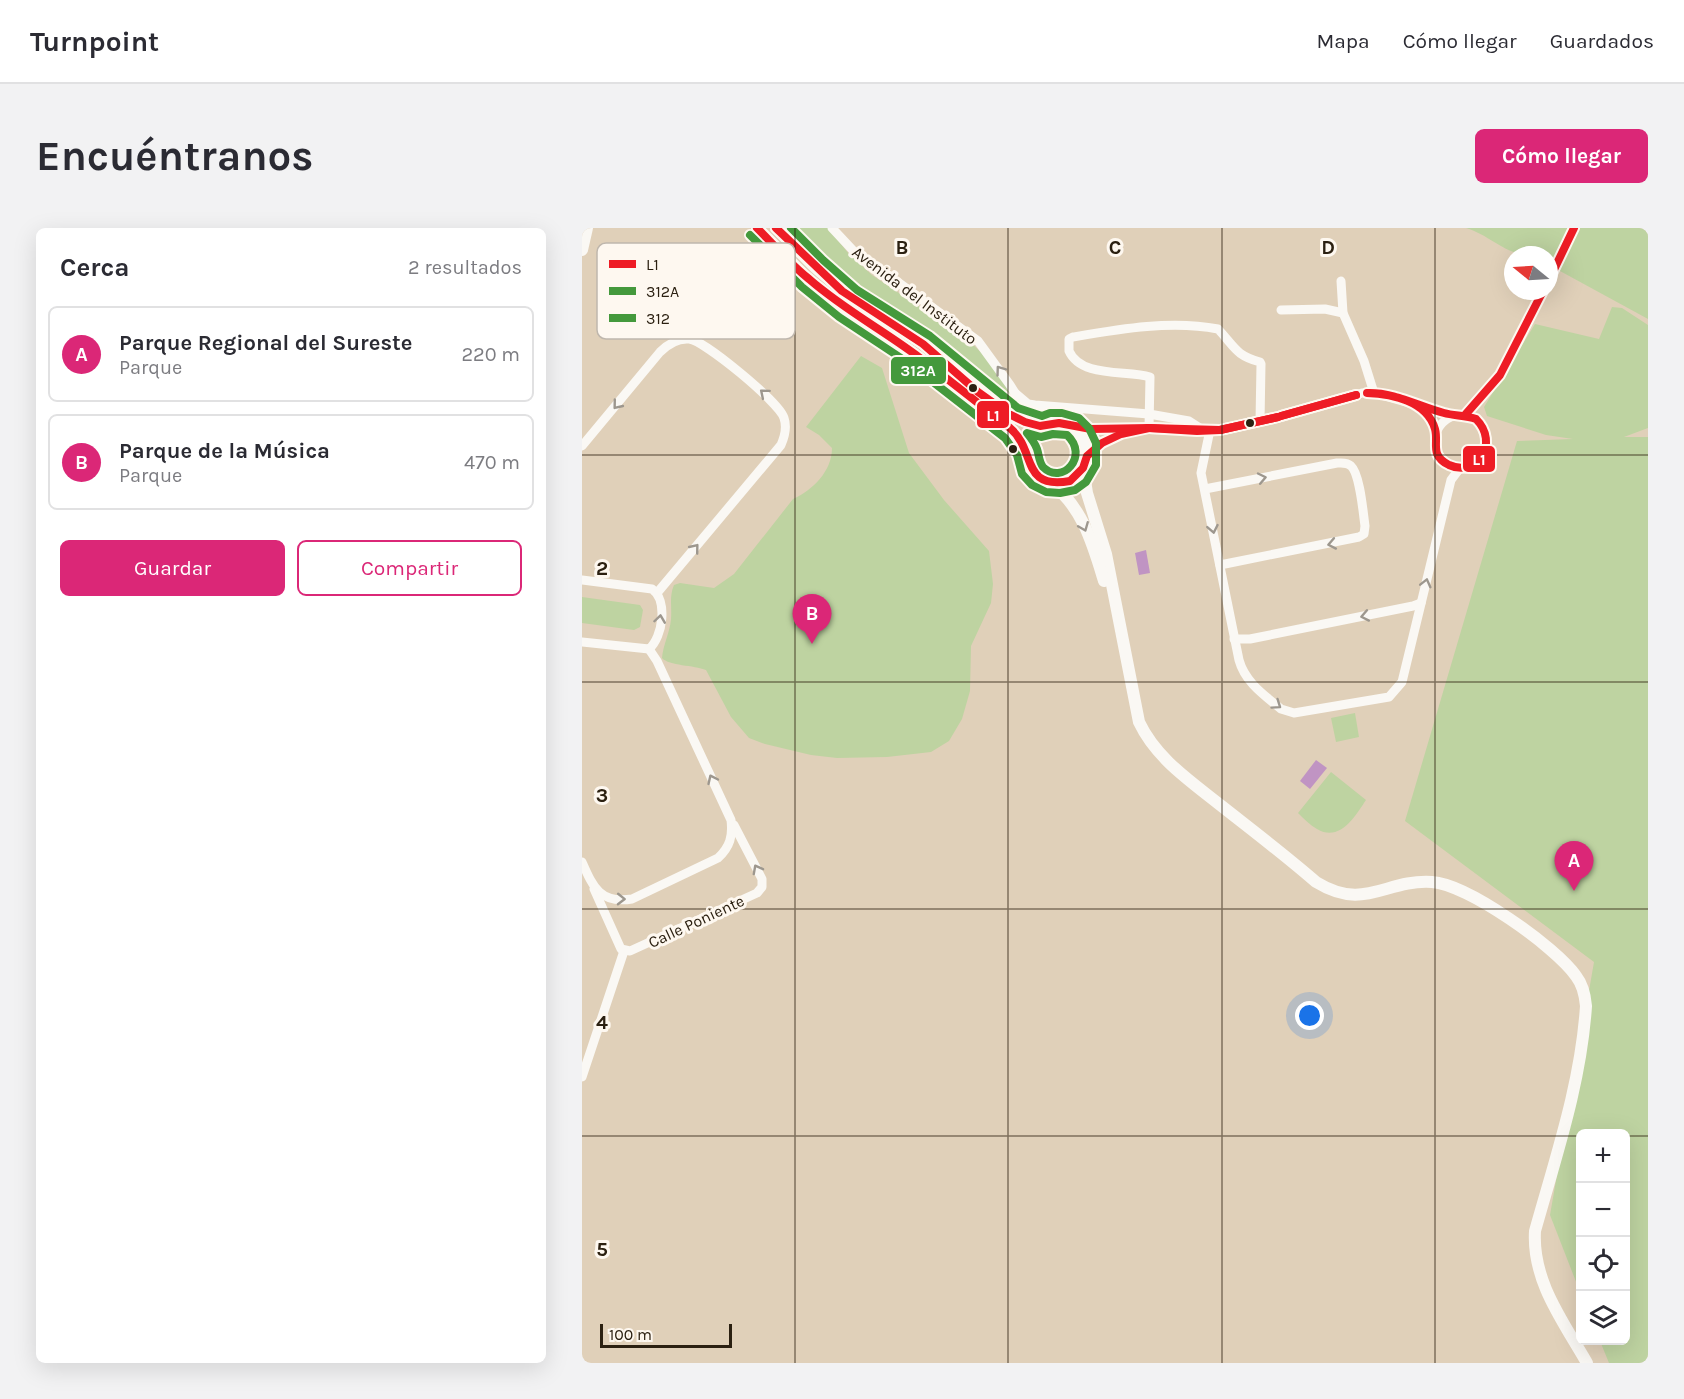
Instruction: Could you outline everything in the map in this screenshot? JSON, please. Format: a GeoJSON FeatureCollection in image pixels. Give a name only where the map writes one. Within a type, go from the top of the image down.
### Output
{"type":"FeatureCollection","features":[{"type":"Feature","properties":{"kind":"main road"},"geometry":{"type":"LineString","coordinates":[[582,250],[587,228]]}},
{"type":"Feature","properties":{"kind":"main road"},"geometry":{"type":"LineString","coordinates":[[757,228],[772,243]]}},
{"type":"Feature","properties":{"kind":"main road"},"geometry":{"type":"LineString","coordinates":[[776,228],[791,243]]}},
{"type":"Feature","properties":{"kind":"main road"},"geometry":{"type":"LineString","coordinates":[[795,247],[851,298],[923,344],[1013,417],[1042,427]]}},
{"type":"Feature","properties":{"kind":"main road"},"geometry":{"type":"LineString","coordinates":[[795,266],[845,309],[916,356],[1013,431],[1027,452],[1031,469],[1038,477],[1062,491],[1078,512],[1097,557],[1120,631]]}},
{"type":"Feature","properties":{"kind":"main road"},"geometry":{"type":"LineString","coordinates":[[1027,452],[1031,438],[1042,427],[1052,423],[1072,426],[1081,434],[1086,444],[1087,493],[1106,554],[1139,722],[1147,740],[1168,762],[1316,882],[1350,896],[1421,882],[1446,884],[1508,918],[1558,956],[1576,976],[1585,994],[1585,1019],[1566,1127],[1535,1231],[1534,1244],[1542,1282],[1587,1363]]}},
{"type":"Feature","properties":{"kind":"main road"},"geometry":{"type":"LineString","coordinates":[[1049,482],[1070,481],[1078,475],[1085,462]]}},
{"type":"Feature","properties":{"kind":"street","name":"Avenida del Instituto"},"geometry":{"type":"LineString","coordinates":[[832,228],[862,260],[978,341],[1015,393],[1028,404],[1149,414],[1189,421],[1207,430]]}},
{"type":"Feature","properties":{"kind":"street"},"geometry":{"type":"LineString","coordinates":[[1558,261],[1574,228]]}},
{"type":"Feature","properties":{"kind":"street"},"geometry":{"type":"LineString","coordinates":[[1341,281],[1343,313],[1364,361],[1374,393]]}},
{"type":"Feature","properties":{"kind":"street"},"geometry":{"type":"LineString","coordinates":[[1460,415],[1480,423],[1487,438],[1483,456],[1477,462],[1460,468],[1451,466],[1439,456],[1435,441],[1436,432],[1442,423],[1460,415],[1474,403],[1500,375],[1538,300]]}},
{"type":"Feature","properties":{"kind":"street"},"geometry":{"type":"LineString","coordinates":[[1281,310],[1325,309],[1343,313]]}},
{"type":"Feature","properties":{"kind":"street"},"geometry":{"type":"LineString","coordinates":[[1149,428],[1150,377],[1117,374],[1078,364],[1069,351],[1069,339],[1165,325],[1218,329],[1238,354],[1261,364],[1260,422]]}},
{"type":"Feature","properties":{"kind":"street"},"geometry":{"type":"LineString","coordinates":[[582,446],[660,352],[669,343],[678,340],[688,339],[707,346],[772,400],[784,416],[784,436],[781,445],[657,593]]}},
{"type":"Feature","properties":{"kind":"street","name":"Avenida del Instituto"},"geometry":{"type":"LineString","coordinates":[[1015,393],[1018,407],[1026,421]]}},
{"type":"Feature","properties":{"kind":"street","name":"Avenida del Instituto"},"geometry":{"type":"LineString","coordinates":[[1072,426],[1098,429],[1224,430],[1362,393],[1374,393],[1460,415]]}},
{"type":"Feature","properties":{"kind":"street","name":"Avenida del Instituto"},"geometry":{"type":"LineString","coordinates":[[1409,401],[1426,412],[1436,432]]}},
{"type":"Feature","properties":{"kind":"street","name":"Avenida del Instituto"},"geometry":{"type":"LineString","coordinates":[[1085,462],[1102,443],[1121,434],[1149,428]]}},
{"type":"Feature","properties":{"kind":"street"},"geometry":{"type":"LineString","coordinates":[[1207,430],[1201,473],[1242,671],[1249,681],[1287,712],[1389,697],[1402,682],[1451,480],[1460,468]]}},
{"type":"Feature","properties":{"kind":"street"},"geometry":{"type":"LineString","coordinates":[[1205,489],[1337,463],[1352,466],[1356,474],[1365,526],[1364,534],[1359,537],[1220,565]]}},
{"type":"Feature","properties":{"kind":"street"},"geometry":{"type":"LineString","coordinates":[[582,580],[642,588],[657,593]]}},
{"type":"Feature","properties":{"kind":"street"},"geometry":{"type":"LineString","coordinates":[[649,649],[657,638],[661,621],[662,607],[657,593]]}},
{"type":"Feature","properties":{"kind":"street"},"geometry":{"type":"LineString","coordinates":[[1234,639],[1250,639],[1421,603]]}},
{"type":"Feature","properties":{"kind":"street"},"geometry":{"type":"LineString","coordinates":[[582,642],[649,649]]}},
{"type":"Feature","properties":{"kind":"street"},"geometry":{"type":"LineString","coordinates":[[592,884],[598,892],[609,899],[620,901],[632,899],[718,858],[725,852],[733,831],[731,820],[657,661],[649,649]]}},
{"type":"Feature","properties":{"kind":"street","name":"Calle Poniente"},"geometry":{"type":"LineString","coordinates":[[624,951],[630,951],[757,893],[762,887],[762,879],[731,820]]}},
{"type":"Feature","properties":{"kind":"street"},"geometry":{"type":"LineString","coordinates":[[582,862],[618,944],[624,951],[582,1077]]}},
{"type":"Feature","properties":{"kind":"green space"},"geometry":{"type":"Polygon","coordinates":[[[782,228],[828,228],[849,254],[872,275],[963,336],[976,348],[996,368],[1006,383],[1018,414],[835,280],[782,228]]]}},
{"type":"Feature","properties":{"kind":"green space"},"geometry":{"type":"Polygon","coordinates":[[[1466,228],[1648,228],[1648,319],[1558,270],[1558,246],[1504,247],[1466,228]]]}},
{"type":"Feature","properties":{"kind":"green space"},"geometry":{"type":"Polygon","coordinates":[[[1612,307],[1622,308],[1648,325],[1648,428],[1624,437],[1648,437],[1648,1363],[1609,1363],[1602,1345],[1630,1345],[1630,1129],[1576,1129],[1576,1282],[1550,1215],[1594,962],[1405,821],[1517,441],[1573,439],[1546,435],[1487,416],[1484,407],[1535,324],[1599,339],[1612,307]]]}},
{"type":"Feature","properties":{"kind":"green space"},"geometry":{"type":"Polygon","coordinates":[[[861,356],[882,368],[909,453],[944,500],[989,551],[993,584],[991,603],[971,646],[970,691],[962,719],[949,741],[931,752],[887,757],[837,758],[811,755],[749,738],[731,717],[706,670],[670,663],[662,658],[670,624],[674,585],[680,583],[714,588],[734,574],[793,499],[814,485],[825,472],[832,448],[819,435],[806,427],[861,356]]]}},
{"type":"Feature","properties":{"kind":"green space"},"geometry":{"type":"Polygon","coordinates":[[[582,597],[640,605],[643,610],[640,627],[634,630],[582,623],[582,597]]]}},
{"type":"Feature","properties":{"kind":"green space"},"geometry":{"type":"Polygon","coordinates":[[[1355,713],[1359,737],[1336,742],[1331,718],[1355,713]]]}},
{"type":"Feature","properties":{"kind":"green space"},"geometry":{"type":"Polygon","coordinates":[[[1331,772],[1366,800],[1352,819],[1340,830],[1325,832],[1312,826],[1298,813],[1331,772]]]}},
{"type":"Feature","properties":{"kind":"shaded area"},"geometry":{"type":"Polygon","coordinates":[[[1146,550],[1150,573],[1139,575],[1135,553],[1146,550]]]}},
{"type":"Feature","properties":{"kind":"shaded area"},"geometry":{"type":"Polygon","coordinates":[[[1316,760],[1327,768],[1310,789],[1300,781],[1316,760]]]}},
{"type":"Feature","properties":{"kind":"transit line","name":"L1"},"geometry":{"type":"LineString","coordinates":[[757,228],[772,243]]}},
{"type":"Feature","properties":{"kind":"transit line","name":"L1"},"geometry":{"type":"LineString","coordinates":[[776,228],[792,243]]}},
{"type":"Feature","properties":{"kind":"transit line","name":"312A"},"geometry":{"type":"LineString","coordinates":[[791,228],[857,290],[930,336],[1018,408],[1042,416],[1062,413],[1079,418],[1089,428],[1096,443],[1096,465],[1086,482],[1075,490],[1060,493],[1046,492],[1032,485],[1022,474],[1017,455],[1005,438],[910,364],[839,317],[795,280]]}},
{"type":"Feature","properties":{"kind":"transit line","name":"L1"},"geometry":{"type":"LineString","coordinates":[[1558,261],[1574,228]]}},
{"type":"Feature","properties":{"kind":"transit line","name":"312A"},"geometry":{"type":"LineString","coordinates":[[750,235],[758,243]]}},
{"type":"Feature","properties":{"kind":"transit line","name":"L1"},"geometry":{"type":"LineString","coordinates":[[795,246],[842,291],[923,344],[978,392],[1009,414],[1040,426],[1059,423],[1091,429],[1149,428]]}},
{"type":"Feature","properties":{"kind":"transit line","name":"L1"},"geometry":{"type":"LineString","coordinates":[[795,267],[822,290],[916,355],[1010,428],[1024,447],[1031,467],[1043,480],[1070,481],[1083,468],[1087,456],[1102,443],[1121,434],[1149,428]]}},
{"type":"Feature","properties":{"kind":"transit line","name":"L1"},"geometry":{"type":"LineString","coordinates":[[1465,415],[1500,375],[1538,300]]}},
{"type":"Feature","properties":{"kind":"transit line","name":"L1"},"geometry":{"type":"LineString","coordinates":[[1367,393],[1396,397],[1406,400],[1444,413],[1476,419],[1483,428],[1486,438],[1482,456],[1468,467],[1459,468],[1449,465],[1437,453],[1435,429],[1425,412],[1417,406],[1407,401],[1397,397],[1367,393]]}},
{"type":"Feature","properties":{"kind":"transit line","name":"L1"},"geometry":{"type":"LineString","coordinates":[[1281,416],[1356,395]]}},
{"type":"Feature","properties":{"kind":"transit line","name":"L1"},"geometry":{"type":"LineString","coordinates":[[1281,416],[1356,395]]}},
{"type":"Feature","properties":{"kind":"transit line","name":"L1"},"geometry":{"type":"LineString","coordinates":[[1220,430],[1278,417]]}},
{"type":"Feature","properties":{"kind":"transit line","name":"L1"},"geometry":{"type":"LineString","coordinates":[[1220,430],[1278,417]]}},
{"type":"Feature","properties":{"kind":"transit line","name":"L1"},"geometry":{"type":"LineString","coordinates":[[1149,428],[1220,430]]}},
{"type":"Feature","properties":{"kind":"transit line","name":"L1"},"geometry":{"type":"LineString","coordinates":[[1149,428],[1220,430]]}},
{"type":"Feature","properties":{"kind":"transit line","name":"312"},"geometry":{"type":"LineString","coordinates":[[1027,433],[1041,437],[1053,434],[1067,435],[1076,452],[1071,466],[1058,473],[1050,472],[1043,467],[1036,447],[1027,433]]}},
{"type":"Feature","properties":{"kind":"place","name":"Parque de la Música"},"geometry":{"type":"Point","coordinates":[812,644]}},
{"type":"Feature","properties":{"kind":"place","name":"Parque Regional del Sureste"},"geometry":{"type":"Point","coordinates":[1574,891]}}]}
